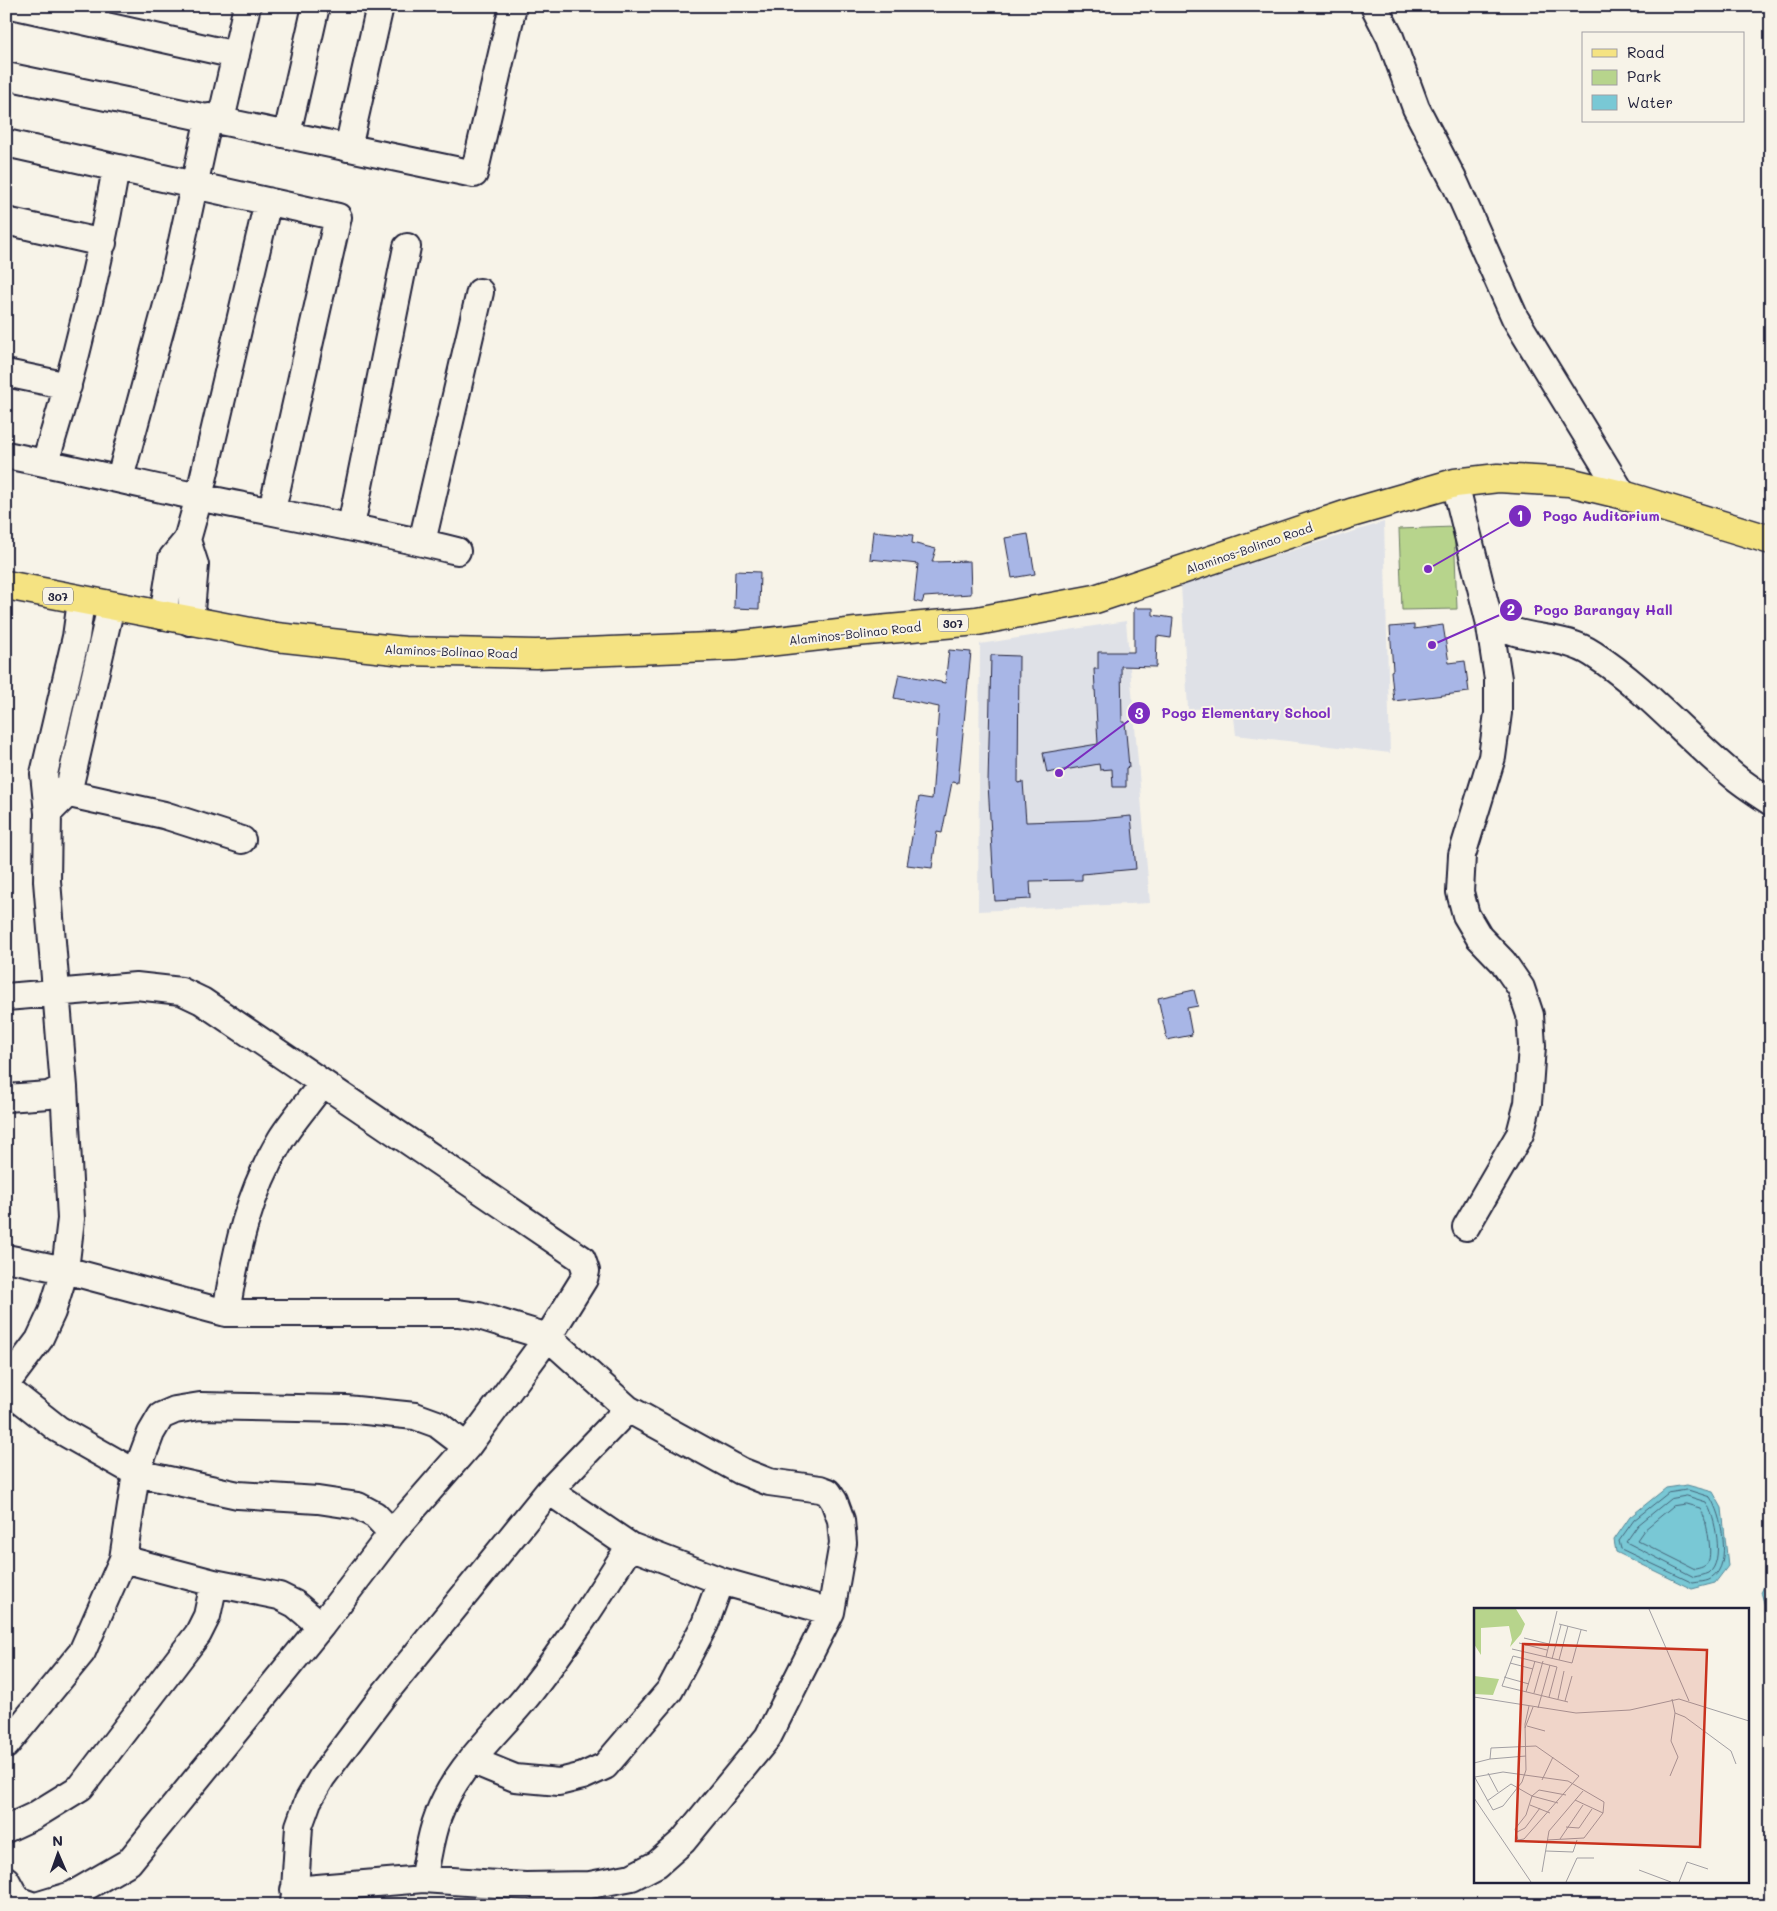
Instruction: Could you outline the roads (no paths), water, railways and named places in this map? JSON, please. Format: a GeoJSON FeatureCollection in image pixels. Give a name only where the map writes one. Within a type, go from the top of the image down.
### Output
{"type":"FeatureCollection","features":[{"type":"Feature","properties":{"kind":"main road","name":"Alaminos-Bolinao Road"},"geometry":{"type":"LineString","coordinates":[[6,585],[190,622],[276,637],[404,651],[536,654],[734,646],[856,632],[977,622],[1096,599],[1352,513],[1455,483],[1498,478],[1569,482],[1623,494],[1771,540]]}},
{"type":"Feature","properties":{"kind":"street"},"geometry":{"type":"LineString","coordinates":[[16,6],[236,55]]}},
{"type":"Feature","properties":{"kind":"street"},"geometry":{"type":"LineString","coordinates":[[120,478],[173,283],[195,185],[236,55],[246,6]]}},
{"type":"Feature","properties":{"kind":"street"},"geometry":{"type":"LineString","coordinates":[[287,134],[316,6]]}},
{"type":"Feature","properties":{"kind":"street"},"geometry":{"type":"LineString","coordinates":[[348,148],[380,6]]}},
{"type":"Feature","properties":{"kind":"street"},"geometry":{"type":"LineString","coordinates":[[6,76],[215,118],[474,174],[513,6]]}},
{"type":"Feature","properties":{"kind":"street"},"geometry":{"type":"LineString","coordinates":[[1374,6],[1390,37],[1416,108],[1455,183],[1515,318],[1623,494]]}},
{"type":"Feature","properties":{"kind":"street"},"geometry":{"type":"LineString","coordinates":[[6,144],[338,216],[272,510]]}},
{"type":"Feature","properties":{"kind":"street"},"geometry":{"type":"LineString","coordinates":[[45,463],[68,386],[103,243],[116,168]]}},
{"type":"Feature","properties":{"kind":"street"},"geometry":{"type":"LineString","coordinates":[[163,616],[172,558],[187,540],[199,497],[268,201]]}},
{"type":"Feature","properties":{"kind":"street"},"geometry":{"type":"LineString","coordinates":[[6,221],[103,243]]}},
{"type":"Feature","properties":{"kind":"street"},"geometry":{"type":"LineString","coordinates":[[351,526],[407,248]]}},
{"type":"Feature","properties":{"kind":"street"},"geometry":{"type":"LineString","coordinates":[[422,542],[480,292]]}},
{"type":"Feature","properties":{"kind":"street"},"geometry":{"type":"LineString","coordinates":[[6,373],[68,386]]}},
{"type":"Feature","properties":{"kind":"street"},"geometry":{"type":"LineString","coordinates":[[6,455],[120,478],[199,497],[351,526],[457,551]]}},
{"type":"Feature","properties":{"kind":"street"},"geometry":{"type":"LineString","coordinates":[[1455,483],[1489,620],[1498,679],[1498,713],[1492,756],[1462,855],[1460,892],[1466,915],[1479,937],[1503,962],[1521,988],[1530,1015],[1532,1046],[1528,1103],[1520,1134],[1466,1227]]}},
{"type":"Feature","properties":{"kind":"street"},"geometry":{"type":"LineString","coordinates":[[187,540],[195,565],[190,622]]}},
{"type":"Feature","properties":{"kind":"street"},"geometry":{"type":"LineString","coordinates":[[53,798],[44,774],[76,637],[81,601]]}},
{"type":"Feature","properties":{"kind":"street"},"geometry":{"type":"LineString","coordinates":[[111,606],[53,798],[47,881],[64,1087],[71,1219],[65,1270],[52,1312],[39,1340],[6,1386],[58,1429],[136,1473],[238,1495],[318,1500],[358,1506],[375,1515],[392,1533]]}},
{"type":"Feature","properties":{"kind":"street"},"geometry":{"type":"LineString","coordinates":[[1489,620],[1516,633],[1563,640],[1592,654],[1672,720],[1729,772],[1771,802]]}},
{"type":"Feature","properties":{"kind":"street"},"geometry":{"type":"LineString","coordinates":[[53,798],[164,815],[242,840]]}},
{"type":"Feature","properties":{"kind":"street"},"geometry":{"type":"LineString","coordinates":[[6,997],[136,986],[181,991],[202,1001],[322,1084],[582,1258],[586,1271],[584,1280],[548,1337],[467,1447],[392,1533],[321,1626],[129,1862],[72,1895],[39,1905]]}},
{"type":"Feature","properties":{"kind":"street"},"geometry":{"type":"LineString","coordinates":[[226,1313],[236,1251],[252,1199],[281,1139],[322,1084]]}},
{"type":"Feature","properties":{"kind":"street"},"geometry":{"type":"LineString","coordinates":[[6,1098],[49,1095],[64,1087]]}},
{"type":"Feature","properties":{"kind":"street"},"geometry":{"type":"LineString","coordinates":[[6,1258],[65,1270],[226,1313],[458,1313],[479,1316],[548,1337],[628,1408],[741,1471],[769,1482],[820,1489],[828,1492],[834,1501],[841,1520],[843,1542],[831,1612],[768,1737],[683,1841],[657,1864],[590,1895],[525,1886],[423,1879],[294,1897],[299,1826],[308,1801],[322,1777],[385,1693],[549,1491],[628,1408]]}},
{"type":"Feature","properties":{"kind":"street"},"geometry":{"type":"LineString","coordinates":[[6,1745],[82,1652],[122,1559],[136,1473],[151,1433],[161,1416],[175,1410],[200,1406],[346,1409],[415,1416],[437,1424],[467,1447]]}},
{"type":"Feature","properties":{"kind":"street"},"geometry":{"type":"LineString","coordinates":[[549,1491],[630,1546],[720,1581],[831,1612]]}},
{"type":"Feature","properties":{"kind":"street"},"geometry":{"type":"LineString","coordinates":[[423,1879],[438,1816],[471,1760],[531,1692],[595,1602],[630,1546]]}},
{"type":"Feature","properties":{"kind":"street"},"geometry":{"type":"LineString","coordinates":[[122,1559],[214,1583],[279,1596],[295,1604],[321,1626]]}},
{"type":"Feature","properties":{"kind":"street"},"geometry":{"type":"LineString","coordinates":[[471,1760],[515,1778],[559,1782],[584,1776],[605,1766],[670,1690],[701,1631],[720,1581]]}},
{"type":"Feature","properties":{"kind":"street"},"geometry":{"type":"LineString","coordinates":[[6,1829],[34,1816],[81,1787],[198,1634],[207,1616],[214,1583]]}},
{"type":"Feature","properties":{"kind":"street"},"geometry":{"type":"LineString","coordinates":[[6,1880],[17,1900],[31,1905]]}},
{"type":"Feature","properties":{"kind":"water"},"geometry":{"type":"Polygon","coordinates":[[[1687,1485],[1713,1492],[1722,1508],[1728,1566],[1715,1583],[1692,1589],[1616,1552],[1614,1540],[1630,1517],[1666,1488],[1687,1485]]]}},
{"type":"Feature","properties":{"kind":"water"},"geometry":{"type":"Polygon","coordinates":[[[1771,1569],[1771,1608],[1765,1606],[1761,1592],[1771,1569]]]}},
{"type":"Feature","properties":{"kind":"place","name":"Pogo Auditorium"},"geometry":{"type":"Point","coordinates":[1428,569]}},
{"type":"Feature","properties":{"kind":"place","name":"Pogo Barangay Hall"},"geometry":{"type":"Point","coordinates":[1432,645]}},
{"type":"Feature","properties":{"kind":"place","name":"Pogo Elementary School"},"geometry":{"type":"Point","coordinates":[1059,773]}}]}
